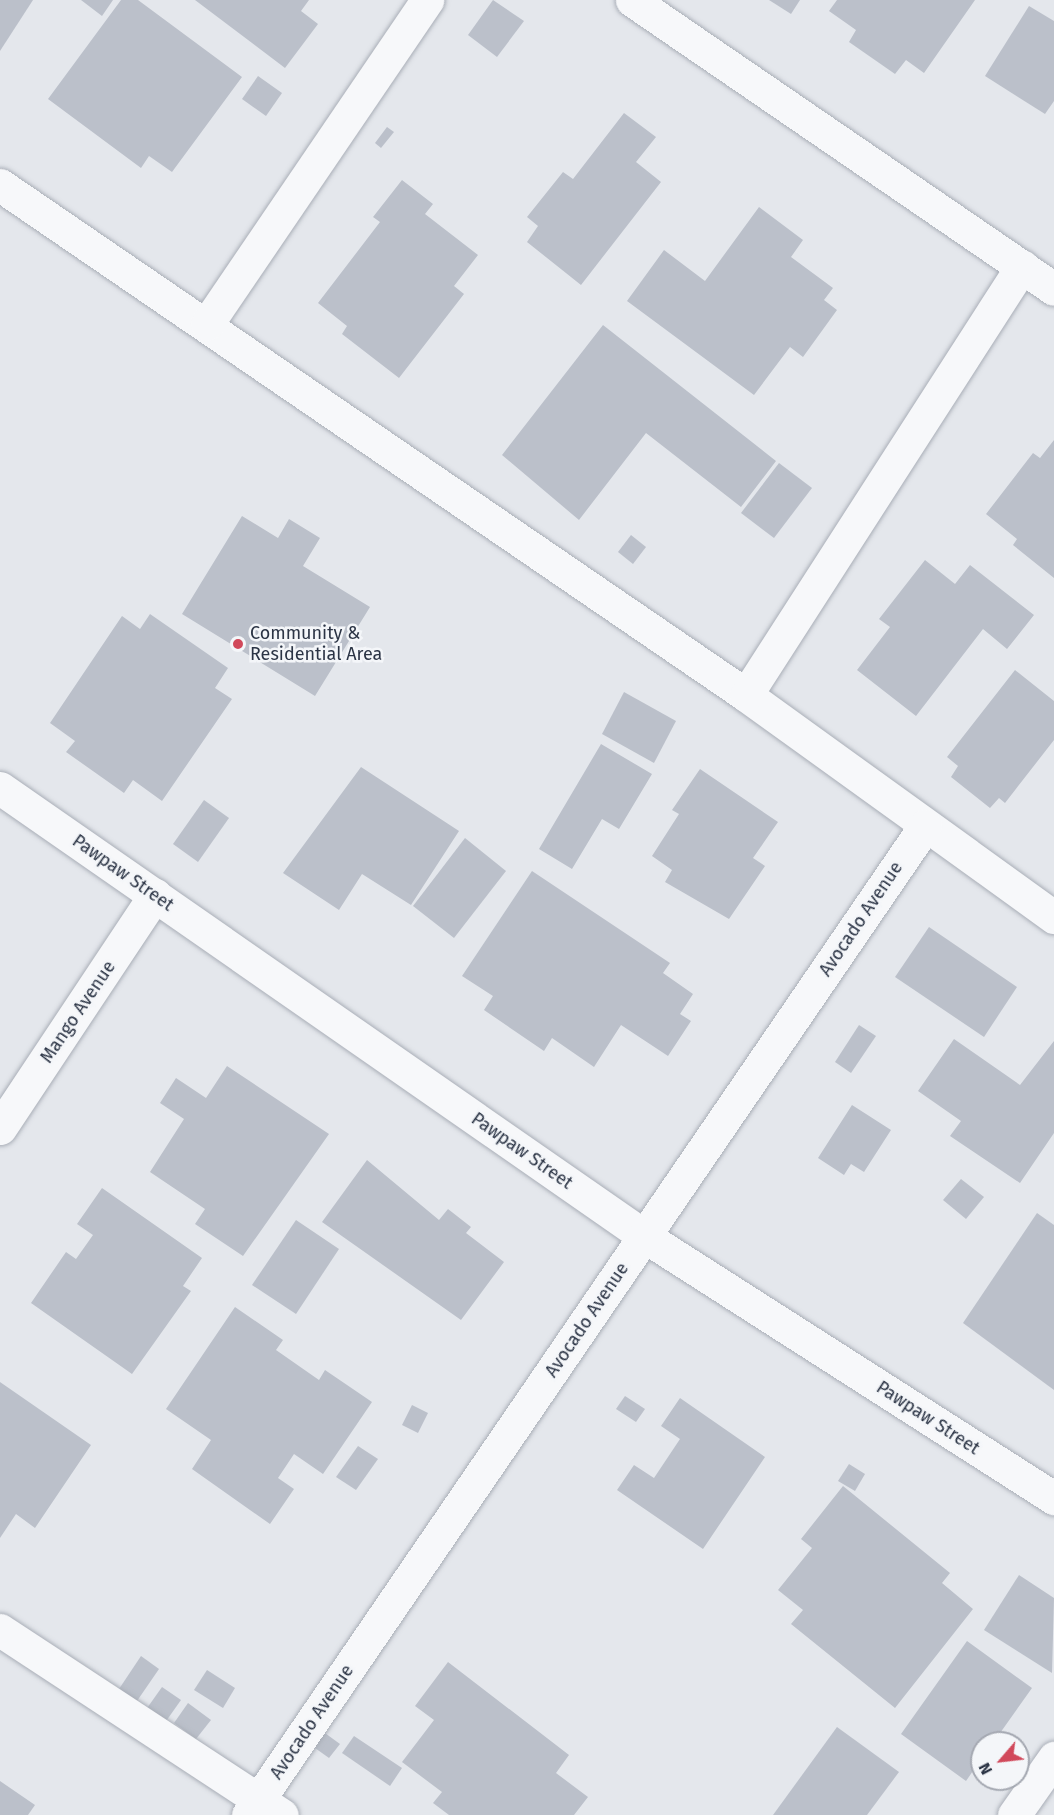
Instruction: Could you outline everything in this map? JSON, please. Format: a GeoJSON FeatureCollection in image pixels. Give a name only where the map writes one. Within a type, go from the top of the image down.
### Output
{"type":"FeatureCollection","features":[{"type":"Feature","properties":{"kind":"street"},"geometry":{"type":"LineString","coordinates":[[207,324],[427,0]]}},
{"type":"Feature","properties":{"kind":"street"},"geometry":{"type":"LineString","coordinates":[[633,0],[1054,289]]}},
{"type":"Feature","properties":{"kind":"street"},"geometry":{"type":"LineString","coordinates":[[0,185],[207,324],[746,695],[1054,917]]}},
{"type":"Feature","properties":{"kind":"street"},"geometry":{"type":"LineString","coordinates":[[746,695],[1022,266]]}},
{"type":"Feature","properties":{"kind":"street","name":"Pawpaw Street"},"geometry":{"type":"LineString","coordinates":[[0,788],[645,1236],[1054,1498]]}},
{"type":"Feature","properties":{"kind":"street","name":"Avocado Avenue"},"geometry":{"type":"LineString","coordinates":[[263,1810],[645,1236],[925,826]]}},
{"type":"Feature","properties":{"kind":"street","name":"Mango Avenue"},"geometry":{"type":"LineString","coordinates":[[0,1128],[155,895]]}},
{"type":"Feature","properties":{"kind":"street"},"geometry":{"type":"LineString","coordinates":[[0,1630],[263,1810]]}},
{"type":"Feature","properties":{"kind":"street"},"geometry":{"type":"LineString","coordinates":[[1014,1815],[1054,1758]]}},
{"type":"Feature","properties":{"kind":"building"},"geometry":{"type":"Polygon","coordinates":[[[0,0],[33,0],[0,51],[0,0]]]}},
{"type":"Feature","properties":{"kind":"building"},"geometry":{"type":"Polygon","coordinates":[[[81,0],[113,0],[102,16],[81,0]]]}},
{"type":"Feature","properties":{"kind":"building"},"geometry":{"type":"Polygon","coordinates":[[[121,0],[138,0],[242,77],[172,172],[149,156],[141,168],[48,99],[121,0]]]}},
{"type":"Feature","properties":{"kind":"building"},"geometry":{"type":"Polygon","coordinates":[[[195,0],[309,0],[301,11],[318,24],[285,68],[195,0]]]}},
{"type":"Feature","properties":{"kind":"building"},"geometry":{"type":"Polygon","coordinates":[[[493,0],[524,21],[497,57],[468,35],[493,0]]]}},
{"type":"Feature","properties":{"kind":"building"},"geometry":{"type":"Polygon","coordinates":[[[769,0],[800,0],[791,14],[769,0]]]}},
{"type":"Feature","properties":{"kind":"building"},"geometry":{"type":"Polygon","coordinates":[[[837,0],[975,0],[924,73],[906,60],[895,74],[849,42],[856,30],[829,11],[837,0]]]}},
{"type":"Feature","properties":{"kind":"building"},"geometry":{"type":"Polygon","coordinates":[[[1029,6],[1054,21],[1054,101],[1045,114],[985,76],[1029,6]]]}},
{"type":"Feature","properties":{"kind":"building"},"geometry":{"type":"Polygon","coordinates":[[[258,76],[282,93],[266,116],[242,99],[258,76]]]}},
{"type":"Feature","properties":{"kind":"building"},"geometry":{"type":"Polygon","coordinates":[[[624,113],[656,137],[636,162],[661,182],[581,285],[527,242],[538,226],[527,217],[563,172],[573,179],[624,113]]]}},
{"type":"Feature","properties":{"kind":"building"},"geometry":{"type":"Polygon","coordinates":[[[387,127],[394,132],[381,148],[375,143],[387,127]]]}},
{"type":"Feature","properties":{"kind":"building"},"geometry":{"type":"Polygon","coordinates":[[[402,180],[433,204],[425,214],[478,255],[454,286],[464,294],[399,378],[342,334],[347,326],[318,303],[380,222],[373,217],[402,180]]]}},
{"type":"Feature","properties":{"kind":"building"},"geometry":{"type":"Polygon","coordinates":[[[759,207],[803,240],[791,257],[833,288],[824,300],[837,310],[803,357],[790,347],[754,395],[627,301],[664,250],[705,281],[759,207]]]}},
{"type":"Feature","properties":{"kind":"building"},"geometry":{"type":"Polygon","coordinates":[[[603,325],[776,461],[741,507],[646,433],[579,520],[502,455],[603,325]]]}},
{"type":"Feature","properties":{"kind":"building"},"geometry":{"type":"Polygon","coordinates":[[[1054,440],[1054,578],[1013,545],[1017,539],[986,514],[1033,453],[1040,458],[1054,440]]]}},
{"type":"Feature","properties":{"kind":"building"},"geometry":{"type":"Polygon","coordinates":[[[779,463],[812,488],[774,538],[741,513],[779,463]]]}},
{"type":"Feature","properties":{"kind":"building"},"geometry":{"type":"Polygon","coordinates":[[[242,516],[278,538],[289,519],[320,538],[303,566],[370,607],[315,696],[182,614],[242,516]]]}},
{"type":"Feature","properties":{"kind":"building"},"geometry":{"type":"Polygon","coordinates":[[[631,535],[646,547],[633,564],[618,552],[631,535]]]}},
{"type":"Feature","properties":{"kind":"building"},"geometry":{"type":"Polygon","coordinates":[[[925,560],[955,584],[970,565],[1034,615],[1007,649],[983,629],[916,716],[857,670],[890,627],[879,619],[925,560]]]}},
{"type":"Feature","properties":{"kind":"building"},"geometry":{"type":"Polygon","coordinates":[[[150,614],[228,668],[215,688],[232,699],[162,801],[133,780],[124,793],[66,752],[75,741],[50,723],[122,616],[140,629],[150,614]]]}},
{"type":"Feature","properties":{"kind":"building"},"geometry":{"type":"Polygon","coordinates":[[[1015,670],[1054,701],[1054,740],[1005,803],[999,798],[990,808],[951,777],[958,766],[947,757],[1015,670]]]}},
{"type":"Feature","properties":{"kind":"building"},"geometry":{"type":"Polygon","coordinates":[[[624,692],[676,721],[654,763],[602,734],[624,692]]]}},
{"type":"Feature","properties":{"kind":"building"},"geometry":{"type":"Polygon","coordinates":[[[601,744],[652,774],[619,829],[602,819],[572,869],[539,849],[601,744]]]}},
{"type":"Feature","properties":{"kind":"building"},"geometry":{"type":"Polygon","coordinates":[[[361,767],[459,831],[411,905],[362,874],[339,910],[283,873],[361,767]]]}},
{"type":"Feature","properties":{"kind":"building"},"geometry":{"type":"Polygon","coordinates":[[[700,769],[778,822],[753,858],[765,866],[729,919],[665,882],[672,870],[652,856],[679,814],[672,810],[700,769]]]}},
{"type":"Feature","properties":{"kind":"building"},"geometry":{"type":"Polygon","coordinates":[[[204,800],[229,818],[198,862],[173,844],[204,800]]]}},
{"type":"Feature","properties":{"kind":"building"},"geometry":{"type":"Polygon","coordinates":[[[465,838],[506,871],[454,938],[413,906],[465,838]]]}},
{"type":"Feature","properties":{"kind":"building"},"geometry":{"type":"Polygon","coordinates":[[[532,871],[670,963],[663,973],[693,994],[680,1014],[691,1021],[668,1056],[621,1025],[594,1067],[552,1038],[544,1051],[484,1010],[493,996],[462,976],[532,871]]]}},
{"type":"Feature","properties":{"kind":"building"},"geometry":{"type":"Polygon","coordinates":[[[929,927],[1017,987],[984,1037],[895,977],[929,927]]]}},
{"type":"Feature","properties":{"kind":"building"},"geometry":{"type":"Polygon","coordinates":[[[859,1025],[876,1036],[851,1073],[835,1062],[859,1025]]]}},
{"type":"Feature","properties":{"kind":"building"},"geometry":{"type":"Polygon","coordinates":[[[954,1039],[1020,1085],[1054,1041],[1054,1133],[1020,1183],[950,1136],[961,1121],[918,1091],[954,1039]]]}},
{"type":"Feature","properties":{"kind":"building"},"geometry":{"type":"Polygon","coordinates":[[[227,1066],[329,1134],[243,1256],[195,1224],[205,1209],[150,1172],[184,1119],[160,1103],[176,1078],[206,1098],[227,1066]]]}},
{"type":"Feature","properties":{"kind":"building"},"geometry":{"type":"Polygon","coordinates":[[[852,1105],[891,1130],[864,1172],[851,1164],[844,1175],[818,1158],[852,1105]]]}},
{"type":"Feature","properties":{"kind":"building"},"geometry":{"type":"Polygon","coordinates":[[[367,1160],[439,1220],[448,1209],[471,1227],[466,1233],[504,1262],[461,1320],[322,1222],[367,1160]]]}},
{"type":"Feature","properties":{"kind":"building"},"geometry":{"type":"Polygon","coordinates":[[[961,1179],[984,1197],[966,1219],[943,1200],[961,1179]]]}},
{"type":"Feature","properties":{"kind":"building"},"geometry":{"type":"Polygon","coordinates":[[[102,1188],[202,1258],[183,1286],[191,1291],[132,1374],[31,1303],[66,1252],[76,1259],[93,1235],[77,1224],[102,1188]]]}},
{"type":"Feature","properties":{"kind":"building"},"geometry":{"type":"Polygon","coordinates":[[[1037,1213],[1054,1225],[1054,1390],[963,1323],[1037,1213]]]}},
{"type":"Feature","properties":{"kind":"building"},"geometry":{"type":"Polygon","coordinates":[[[296,1220],[339,1249],[296,1314],[252,1285],[296,1220]]]}},
{"type":"Feature","properties":{"kind":"building"},"geometry":{"type":"Polygon","coordinates":[[[235,1307],[283,1340],[276,1350],[319,1380],[325,1370],[372,1402],[323,1474],[294,1454],[278,1478],[294,1489],[270,1524],[192,1469],[211,1440],[166,1409],[235,1307]]]}},
{"type":"Feature","properties":{"kind":"building"},"geometry":{"type":"Polygon","coordinates":[[[0,1382],[91,1445],[35,1528],[16,1514],[0,1538],[0,1382]]]}},
{"type":"Feature","properties":{"kind":"building"},"geometry":{"type":"Polygon","coordinates":[[[625,1396],[645,1409],[636,1422],[616,1409],[625,1396]]]}},
{"type":"Feature","properties":{"kind":"building"},"geometry":{"type":"Polygon","coordinates":[[[680,1398],[765,1457],[703,1549],[617,1490],[634,1465],[654,1478],[680,1439],[661,1426],[680,1398]]]}},
{"type":"Feature","properties":{"kind":"building"},"geometry":{"type":"Polygon","coordinates":[[[412,1405],[428,1413],[418,1433],[402,1425],[412,1405]]]}},
{"type":"Feature","properties":{"kind":"building"},"geometry":{"type":"Polygon","coordinates":[[[358,1446],[378,1459],[356,1490],[336,1477],[358,1446]]]}},
{"type":"Feature","properties":{"kind":"building"},"geometry":{"type":"Polygon","coordinates":[[[849,1464],[865,1474],[855,1491],[838,1481],[849,1464]]]}},
{"type":"Feature","properties":{"kind":"building"},"geometry":{"type":"Polygon","coordinates":[[[843,1486],[950,1573],[942,1583],[973,1609],[895,1708],[791,1624],[803,1610],[778,1590],[812,1548],[801,1539],[843,1486]]]}},
{"type":"Feature","properties":{"kind":"building"},"geometry":{"type":"Polygon","coordinates":[[[1019,1575],[1054,1598],[1052,1673],[984,1630],[1019,1575]]]}},
{"type":"Feature","properties":{"kind":"building"},"geometry":{"type":"Polygon","coordinates":[[[967,1641],[1032,1688],[1002,1731],[970,1731],[970,1775],[966,1781],[901,1734],[967,1641]]]}},
{"type":"Feature","properties":{"kind":"building"},"geometry":{"type":"Polygon","coordinates":[[[141,1656],[159,1669],[137,1701],[119,1689],[141,1656]]]}},
{"type":"Feature","properties":{"kind":"building"},"geometry":{"type":"Polygon","coordinates":[[[448,1662],[569,1755],[556,1773],[588,1797],[574,1815],[449,1815],[433,1803],[442,1792],[402,1762],[434,1720],[415,1706],[448,1662]]]}},
{"type":"Feature","properties":{"kind":"building"},"geometry":{"type":"Polygon","coordinates":[[[207,1670],[235,1688],[223,1708],[194,1690],[207,1670]]]}},
{"type":"Feature","properties":{"kind":"building"},"geometry":{"type":"Polygon","coordinates":[[[162,1687],[181,1700],[164,1724],[145,1711],[162,1687]]]}},
{"type":"Feature","properties":{"kind":"building"},"geometry":{"type":"Polygon","coordinates":[[[188,1703],[211,1720],[196,1739],[174,1723],[188,1703]]]}},
{"type":"Feature","properties":{"kind":"building"},"geometry":{"type":"Polygon","coordinates":[[[837,1727],[899,1772],[867,1815],[773,1815],[837,1727]]]}},
{"type":"Feature","properties":{"kind":"building"},"geometry":{"type":"Polygon","coordinates":[[[318,1728],[340,1744],[329,1758],[308,1743],[318,1728]]]}},
{"type":"Feature","properties":{"kind":"building"},"geometry":{"type":"Polygon","coordinates":[[[354,1736],[402,1768],[390,1786],[342,1753],[354,1736]]]}},
{"type":"Feature","properties":{"kind":"building"},"geometry":{"type":"Polygon","coordinates":[[[0,1781],[35,1805],[28,1815],[0,1815],[0,1781]]]}},
{"type":"Feature","properties":{"kind":"place","name":"Community & Residential Area"},"geometry":{"type":"Point","coordinates":[238,644]}}]}
